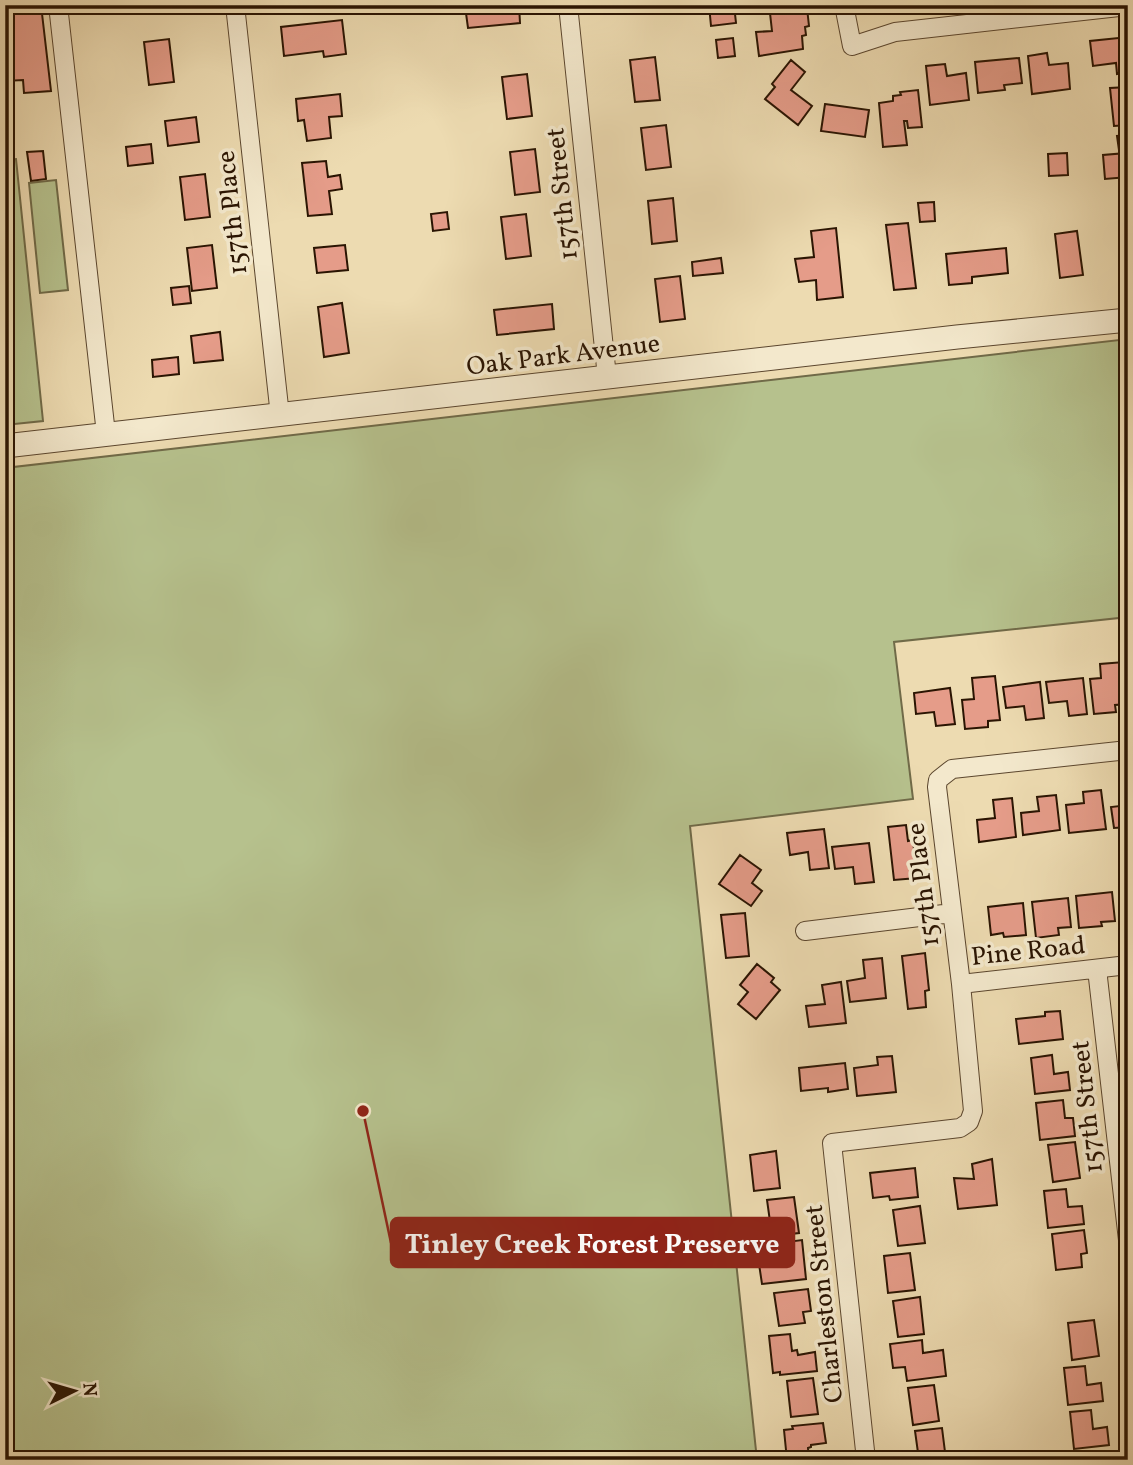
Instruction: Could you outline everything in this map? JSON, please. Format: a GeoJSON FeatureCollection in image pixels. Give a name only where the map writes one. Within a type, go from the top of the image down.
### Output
{"type":"FeatureCollection","features":[{"type":"Feature","properties":{"kind":"street"},"geometry":{"type":"LineString","coordinates":[[58,5],[106,434]]}},
{"type":"Feature","properties":{"kind":"street","name":"157th Place"},"geometry":{"type":"LineString","coordinates":[[235,5],[280,416]]}},
{"type":"Feature","properties":{"kind":"street","name":"157th Street"},"geometry":{"type":"LineString","coordinates":[[568,5],[607,377]]}},
{"type":"Feature","properties":{"kind":"street"},"geometry":{"type":"LineString","coordinates":[[844,5],[852,46],[895,32],[1128,6]]}},
{"type":"Feature","properties":{"kind":"street","name":"Oak Park Avenue"},"geometry":{"type":"LineString","coordinates":[[5,446],[1128,320]]}},
{"type":"Feature","properties":{"kind":"street","name":"157th Place"},"geometry":{"type":"LineString","coordinates":[[961,984],[938,780],[952,769],[1128,750]]}},
{"type":"Feature","properties":{"kind":"street"},"geometry":{"type":"LineString","coordinates":[[805,931],[952,914]]}},
{"type":"Feature","properties":{"kind":"street","name":"Pine Road"},"geometry":{"type":"LineString","coordinates":[[832,1143],[960,1128],[970,1122],[973,1111],[961,984],[1128,965]]}},
{"type":"Feature","properties":{"kind":"street","name":"157th Street"},"geometry":{"type":"LineString","coordinates":[[1097,969],[1128,1240]]}},
{"type":"Feature","properties":{"kind":"street","name":"Charleston Street"},"geometry":{"type":"LineString","coordinates":[[832,1143],[866,1460]]}},
{"type":"Feature","properties":{"kind":"green space"},"geometry":{"type":"Polygon","coordinates":[[[16,159],[43,421],[5,425],[5,160],[16,159]]]}},
{"type":"Feature","properties":{"kind":"green space"},"geometry":{"type":"Polygon","coordinates":[[[56,180],[68,290],[40,293],[29,183],[56,180]]]}},
{"type":"Feature","properties":{"kind":"green space"},"geometry":{"type":"Polygon","coordinates":[[[1128,339],[1128,617],[894,642],[913,799],[690,826],[757,1460],[5,1460],[5,468],[1128,339]]]}},
{"type":"Feature","properties":{"kind":"building"},"geometry":{"type":"Polygon","coordinates":[[[5,5],[41,5],[51,91],[24,93],[23,80],[5,81],[5,5]]]}},
{"type":"Feature","properties":{"kind":"building"},"geometry":{"type":"Polygon","coordinates":[[[519,5],[520,23],[468,28],[465,6],[519,5]]]}},
{"type":"Feature","properties":{"kind":"building"},"geometry":{"type":"Polygon","coordinates":[[[628,5],[682,5],[629,11],[628,5]]]}},
{"type":"Feature","properties":{"kind":"building"},"geometry":{"type":"Polygon","coordinates":[[[709,5],[734,5],[736,23],[711,26],[709,5]]]}},
{"type":"Feature","properties":{"kind":"building"},"geometry":{"type":"Polygon","coordinates":[[[807,8],[809,26],[805,27],[806,35],[802,36],[803,49],[759,56],[756,32],[772,31],[770,13],[807,8]]]}},
{"type":"Feature","properties":{"kind":"building"},"geometry":{"type":"Polygon","coordinates":[[[342,20],[346,54],[324,57],[323,51],[284,56],[281,27],[342,20]]]}},
{"type":"Feature","properties":{"kind":"building"},"geometry":{"type":"Polygon","coordinates":[[[1128,37],[1128,72],[1117,74],[1116,63],[1093,66],[1090,41],[1128,37]]]}},
{"type":"Feature","properties":{"kind":"building"},"geometry":{"type":"Polygon","coordinates":[[[733,38],[735,56],[718,58],[716,40],[733,38]]]}},
{"type":"Feature","properties":{"kind":"building"},"geometry":{"type":"Polygon","coordinates":[[[169,39],[174,82],[149,85],[144,42],[169,39]]]}},
{"type":"Feature","properties":{"kind":"building"},"geometry":{"type":"Polygon","coordinates":[[[1047,53],[1049,65],[1068,63],[1070,89],[1032,94],[1028,56],[1047,53]]]}},
{"type":"Feature","properties":{"kind":"building"},"geometry":{"type":"Polygon","coordinates":[[[655,57],[660,100],[635,102],[630,60],[655,57]]]}},
{"type":"Feature","properties":{"kind":"building"},"geometry":{"type":"Polygon","coordinates":[[[1019,58],[1022,83],[1004,85],[1005,90],[978,93],[975,62],[1019,58]]]}},
{"type":"Feature","properties":{"kind":"building"},"geometry":{"type":"Polygon","coordinates":[[[791,60],[805,72],[791,90],[812,106],[798,125],[765,99],[775,87],[772,84],[791,60]]]}},
{"type":"Feature","properties":{"kind":"building"},"geometry":{"type":"Polygon","coordinates":[[[945,64],[947,76],[966,73],[969,100],[930,105],[926,66],[945,64]]]}},
{"type":"Feature","properties":{"kind":"building"},"geometry":{"type":"Polygon","coordinates":[[[527,74],[532,116],[507,119],[502,77],[527,74]]]}},
{"type":"Feature","properties":{"kind":"building"},"geometry":{"type":"Polygon","coordinates":[[[1128,87],[1128,125],[1114,126],[1110,88],[1128,87]]]}},
{"type":"Feature","properties":{"kind":"building"},"geometry":{"type":"Polygon","coordinates":[[[918,90],[922,127],[908,128],[907,121],[904,121],[907,145],[883,147],[879,103],[893,101],[893,96],[901,95],[900,92],[918,90]]]}},
{"type":"Feature","properties":{"kind":"building"},"geometry":{"type":"Polygon","coordinates":[[[340,94],[342,116],[329,117],[331,138],[307,141],[304,120],[298,121],[296,99],[340,94]]]}},
{"type":"Feature","properties":{"kind":"building"},"geometry":{"type":"Polygon","coordinates":[[[825,104],[869,110],[865,137],[821,131],[825,104]]]}},
{"type":"Feature","properties":{"kind":"building"},"geometry":{"type":"Polygon","coordinates":[[[196,117],[199,142],[168,146],[165,121],[196,117]]]}},
{"type":"Feature","properties":{"kind":"building"},"geometry":{"type":"Polygon","coordinates":[[[666,125],[671,167],[646,170],[641,128],[666,125]]]}},
{"type":"Feature","properties":{"kind":"building"},"geometry":{"type":"Polygon","coordinates":[[[1128,135],[1128,177],[1105,179],[1103,155],[1126,153],[1126,149],[1119,150],[1117,136],[1128,135]]]}},
{"type":"Feature","properties":{"kind":"building"},"geometry":{"type":"Polygon","coordinates":[[[151,144],[153,163],[128,166],[126,147],[151,144]]]}},
{"type":"Feature","properties":{"kind":"building"},"geometry":{"type":"Polygon","coordinates":[[[535,149],[540,192],[515,195],[510,152],[535,149]]]}},
{"type":"Feature","properties":{"kind":"building"},"geometry":{"type":"Polygon","coordinates":[[[43,151],[46,179],[31,181],[27,152],[43,151]]]}},
{"type":"Feature","properties":{"kind":"building"},"geometry":{"type":"Polygon","coordinates":[[[1067,153],[1068,175],[1049,176],[1048,154],[1067,153]]]}},
{"type":"Feature","properties":{"kind":"building"},"geometry":{"type":"Polygon","coordinates":[[[326,161],[328,177],[340,175],[342,189],[329,191],[332,214],[308,216],[302,163],[326,161]]]}},
{"type":"Feature","properties":{"kind":"building"},"geometry":{"type":"Polygon","coordinates":[[[205,174],[210,217],[185,220],[180,177],[205,174]]]}},
{"type":"Feature","properties":{"kind":"building"},"geometry":{"type":"Polygon","coordinates":[[[1128,185],[1128,224],[1125,224],[1121,186],[1128,185]]]}},
{"type":"Feature","properties":{"kind":"building"},"geometry":{"type":"Polygon","coordinates":[[[673,198],[677,241],[652,244],[648,201],[673,198]]]}},
{"type":"Feature","properties":{"kind":"building"},"geometry":{"type":"Polygon","coordinates":[[[934,202],[935,221],[920,222],[918,203],[934,202]]]}},
{"type":"Feature","properties":{"kind":"building"},"geometry":{"type":"Polygon","coordinates":[[[447,212],[449,229],[433,231],[431,214],[447,212]]]}},
{"type":"Feature","properties":{"kind":"building"},"geometry":{"type":"Polygon","coordinates":[[[526,214],[531,256],[506,259],[501,217],[526,214]]]}},
{"type":"Feature","properties":{"kind":"building"},"geometry":{"type":"Polygon","coordinates":[[[908,223],[916,288],[894,290],[886,225],[908,223]]]}},
{"type":"Feature","properties":{"kind":"building"},"geometry":{"type":"Polygon","coordinates":[[[836,228],[843,297],[817,300],[816,280],[799,282],[795,259],[814,257],[811,231],[836,228]]]}},
{"type":"Feature","properties":{"kind":"building"},"geometry":{"type":"Polygon","coordinates":[[[1077,231],[1083,275],[1060,278],[1055,234],[1077,231]]]}},
{"type":"Feature","properties":{"kind":"building"},"geometry":{"type":"Polygon","coordinates":[[[212,245],[217,288],[192,291],[187,248],[212,245]]]}},
{"type":"Feature","properties":{"kind":"building"},"geometry":{"type":"Polygon","coordinates":[[[345,245],[348,270],[317,273],[314,248],[345,245]]]}},
{"type":"Feature","properties":{"kind":"building"},"geometry":{"type":"Polygon","coordinates":[[[1006,248],[1008,273],[972,277],[972,283],[949,285],[946,254],[1006,248]]]}},
{"type":"Feature","properties":{"kind":"building"},"geometry":{"type":"Polygon","coordinates":[[[721,258],[723,273],[693,276],[692,262],[721,258]]]}},
{"type":"Feature","properties":{"kind":"building"},"geometry":{"type":"Polygon","coordinates":[[[680,276],[685,319],[660,322],[655,279],[680,276]]]}},
{"type":"Feature","properties":{"kind":"building"},"geometry":{"type":"Polygon","coordinates":[[[189,286],[191,303],[173,305],[171,288],[189,286]]]}},
{"type":"Feature","properties":{"kind":"building"},"geometry":{"type":"Polygon","coordinates":[[[342,303],[349,353],[324,357],[318,307],[342,303]]]}},
{"type":"Feature","properties":{"kind":"building"},"geometry":{"type":"Polygon","coordinates":[[[552,304],[554,329],[497,335],[494,310],[552,304]]]}},
{"type":"Feature","properties":{"kind":"building"},"geometry":{"type":"Polygon","coordinates":[[[220,332],[223,360],[194,363],[191,336],[220,332]]]}},
{"type":"Feature","properties":{"kind":"building"},"geometry":{"type":"Polygon","coordinates":[[[178,357],[179,374],[153,377],[152,360],[178,357]]]}},
{"type":"Feature","properties":{"kind":"building"},"geometry":{"type":"Polygon","coordinates":[[[1124,662],[1128,704],[1115,705],[1116,712],[1094,714],[1090,679],[1101,678],[1100,664],[1124,662]]]}},
{"type":"Feature","properties":{"kind":"building"},"geometry":{"type":"Polygon","coordinates":[[[995,676],[1000,720],[988,721],[988,727],[965,729],[962,700],[974,699],[972,678],[995,676]]]}},
{"type":"Feature","properties":{"kind":"building"},"geometry":{"type":"Polygon","coordinates":[[[1083,678],[1087,714],[1069,716],[1067,701],[1049,703],[1046,682],[1083,678]]]}},
{"type":"Feature","properties":{"kind":"building"},"geometry":{"type":"Polygon","coordinates":[[[1040,682],[1044,718],[1026,720],[1024,706],[1006,708],[1003,687],[1040,682]]]}},
{"type":"Feature","properties":{"kind":"building"},"geometry":{"type":"Polygon","coordinates":[[[950,688],[955,724],[936,726],[934,712],[916,714],[914,693],[950,688]]]}},
{"type":"Feature","properties":{"kind":"building"},"geometry":{"type":"Polygon","coordinates":[[[1101,790],[1106,829],[1069,833],[1066,805],[1084,803],[1083,792],[1101,790]]]}},
{"type":"Feature","properties":{"kind":"building"},"geometry":{"type":"Polygon","coordinates":[[[1056,795],[1060,830],[1023,835],[1021,813],[1039,811],[1037,797],[1056,795]]]}},
{"type":"Feature","properties":{"kind":"building"},"geometry":{"type":"Polygon","coordinates":[[[1012,798],[1016,837],[979,842],[977,820],[995,818],[993,800],[1012,798]]]}},
{"type":"Feature","properties":{"kind":"building"},"geometry":{"type":"Polygon","coordinates":[[[1128,805],[1128,827],[1114,828],[1111,807],[1128,805]]]}},
{"type":"Feature","properties":{"kind":"building"},"geometry":{"type":"Polygon","coordinates":[[[906,825],[908,841],[913,840],[917,878],[894,880],[888,827],[906,825]]]}},
{"type":"Feature","properties":{"kind":"building"},"geometry":{"type":"Polygon","coordinates":[[[824,829],[829,868],[810,870],[808,852],[790,855],[787,833],[824,829]]]}},
{"type":"Feature","properties":{"kind":"building"},"geometry":{"type":"Polygon","coordinates":[[[869,843],[874,882],[855,884],[853,867],[835,869],[832,847],[869,843]]]}},
{"type":"Feature","properties":{"kind":"building"},"geometry":{"type":"Polygon","coordinates":[[[740,855],[761,870],[752,883],[762,891],[751,906],[719,884],[740,855]]]}},
{"type":"Feature","properties":{"kind":"building"},"geometry":{"type":"Polygon","coordinates":[[[1128,888],[1128,911],[1124,911],[1121,889],[1128,888]]]}},
{"type":"Feature","properties":{"kind":"building"},"geometry":{"type":"Polygon","coordinates":[[[1112,892],[1115,921],[1101,922],[1102,926],[1079,928],[1076,896],[1112,892]]]}},
{"type":"Feature","properties":{"kind":"building"},"geometry":{"type":"Polygon","coordinates":[[[1068,898],[1071,927],[1058,928],[1059,935],[1036,938],[1032,902],[1068,898]]]}},
{"type":"Feature","properties":{"kind":"building"},"geometry":{"type":"Polygon","coordinates":[[[1023,903],[1026,935],[991,935],[988,907],[1023,903]]]}},
{"type":"Feature","properties":{"kind":"building"},"geometry":{"type":"Polygon","coordinates":[[[745,913],[749,956],[726,958],[721,915],[745,913]]]}},
{"type":"Feature","properties":{"kind":"building"},"geometry":{"type":"Polygon","coordinates":[[[925,953],[929,990],[925,991],[926,1007],[908,1009],[902,956],[925,953]]]}},
{"type":"Feature","properties":{"kind":"building"},"geometry":{"type":"Polygon","coordinates":[[[882,958],[886,998],[850,1002],[847,981],[865,978],[863,960],[882,958]]]}},
{"type":"Feature","properties":{"kind":"building"},"geometry":{"type":"Polygon","coordinates":[[[757,964],[774,978],[771,982],[780,990],[756,1019],[738,1004],[748,992],[740,985],[757,964]]]}},
{"type":"Feature","properties":{"kind":"building"},"geometry":{"type":"Polygon","coordinates":[[[841,982],[846,1023],[809,1027],[806,1006],[825,1004],[822,985],[841,982]]]}},
{"type":"Feature","properties":{"kind":"building"},"geometry":{"type":"Polygon","coordinates":[[[1060,1011],[1063,1039],[1019,1044],[1016,1019],[1045,1016],[1045,1012],[1060,1011]]]}},
{"type":"Feature","properties":{"kind":"building"},"geometry":{"type":"Polygon","coordinates":[[[1052,1055],[1054,1074],[1068,1072],[1070,1090],[1035,1094],[1031,1058],[1052,1055]]]}},
{"type":"Feature","properties":{"kind":"building"},"geometry":{"type":"Polygon","coordinates":[[[892,1056],[896,1092],[857,1096],[854,1068],[878,1065],[877,1057],[892,1056]]]}},
{"type":"Feature","properties":{"kind":"building"},"geometry":{"type":"Polygon","coordinates":[[[845,1063],[848,1089],[828,1092],[828,1088],[801,1091],[799,1068],[845,1063]]]}},
{"type":"Feature","properties":{"kind":"building"},"geometry":{"type":"Polygon","coordinates":[[[1063,1100],[1065,1118],[1073,1118],[1075,1136],[1040,1140],[1036,1103],[1063,1100]]]}},
{"type":"Feature","properties":{"kind":"building"},"geometry":{"type":"Polygon","coordinates":[[[1075,1142],[1080,1178],[1053,1182],[1048,1145],[1075,1142]]]}},
{"type":"Feature","properties":{"kind":"building"},"geometry":{"type":"Polygon","coordinates":[[[776,1151],[780,1188],[754,1191],[750,1155],[776,1151]]]}},
{"type":"Feature","properties":{"kind":"building"},"geometry":{"type":"Polygon","coordinates":[[[992,1159],[997,1205],[958,1209],[954,1178],[974,1179],[972,1164],[992,1159]]]}},
{"type":"Feature","properties":{"kind":"building"},"geometry":{"type":"Polygon","coordinates":[[[915,1168],[918,1197],[890,1200],[889,1196],[873,1198],[870,1173],[915,1168]]]}},
{"type":"Feature","properties":{"kind":"building"},"geometry":{"type":"Polygon","coordinates":[[[1066,1189],[1068,1207],[1082,1206],[1084,1224],[1048,1228],[1044,1191],[1066,1189]]]}},
{"type":"Feature","properties":{"kind":"building"},"geometry":{"type":"Polygon","coordinates":[[[794,1197],[799,1233],[772,1236],[767,1200],[794,1197]]]}},
{"type":"Feature","properties":{"kind":"building"},"geometry":{"type":"Polygon","coordinates":[[[920,1206],[925,1243],[898,1246],[893,1210],[920,1206]]]}},
{"type":"Feature","properties":{"kind":"building"},"geometry":{"type":"Polygon","coordinates":[[[1084,1230],[1087,1253],[1081,1254],[1082,1267],[1056,1270],[1052,1234],[1084,1230]]]}},
{"type":"Feature","properties":{"kind":"building"},"geometry":{"type":"Polygon","coordinates":[[[802,1240],[806,1279],[762,1284],[759,1264],[774,1262],[771,1244],[802,1240]]]}},
{"type":"Feature","properties":{"kind":"building"},"geometry":{"type":"Polygon","coordinates":[[[910,1253],[915,1290],[888,1293],[884,1256],[910,1253]]]}},
{"type":"Feature","properties":{"kind":"building"},"geometry":{"type":"Polygon","coordinates":[[[808,1289],[811,1311],[803,1312],[805,1323],[779,1326],[774,1293],[808,1289]]]}},
{"type":"Feature","properties":{"kind":"building"},"geometry":{"type":"Polygon","coordinates":[[[920,1297],[924,1334],[898,1337],[893,1301],[920,1297]]]}},
{"type":"Feature","properties":{"kind":"building"},"geometry":{"type":"Polygon","coordinates":[[[1094,1320],[1099,1356],[1072,1360],[1068,1323],[1094,1320]]]}},
{"type":"Feature","properties":{"kind":"building"},"geometry":{"type":"Polygon","coordinates":[[[790,1334],[792,1351],[797,1350],[798,1355],[815,1352],[817,1371],[780,1375],[780,1372],[773,1373],[769,1336],[790,1334]]]}},
{"type":"Feature","properties":{"kind":"building"},"geometry":{"type":"Polygon","coordinates":[[[922,1340],[923,1353],[943,1350],[946,1376],[907,1381],[905,1367],[893,1368],[890,1344],[922,1340]]]}},
{"type":"Feature","properties":{"kind":"building"},"geometry":{"type":"Polygon","coordinates":[[[1085,1366],[1087,1385],[1101,1383],[1103,1401],[1068,1405],[1064,1368],[1085,1366]]]}},
{"type":"Feature","properties":{"kind":"building"},"geometry":{"type":"Polygon","coordinates":[[[813,1378],[818,1414],[791,1417],[787,1381],[813,1378]]]}},
{"type":"Feature","properties":{"kind":"building"},"geometry":{"type":"Polygon","coordinates":[[[934,1385],[939,1421],[913,1425],[908,1388],[934,1385]]]}},
{"type":"Feature","properties":{"kind":"building"},"geometry":{"type":"Polygon","coordinates":[[[1091,1410],[1093,1429],[1107,1427],[1109,1445],[1074,1449],[1070,1412],[1091,1410]]]}},
{"type":"Feature","properties":{"kind":"building"},"geometry":{"type":"Polygon","coordinates":[[[823,1423],[826,1443],[808,1448],[809,1460],[787,1460],[784,1430],[793,1429],[792,1426],[823,1423]]]}},
{"type":"Feature","properties":{"kind":"building"},"geometry":{"type":"Polygon","coordinates":[[[942,1428],[946,1460],[919,1460],[915,1431],[942,1428]]]}},
{"type":"Feature","properties":{"kind":"building"},"geometry":{"type":"Polygon","coordinates":[[[1096,1454],[1097,1460],[1075,1460],[1074,1457],[1096,1454]]]}},
{"type":"Feature","properties":{"kind":"place","name":"Tinley Creek Forest Preserve"},"geometry":{"type":"Point","coordinates":[363,1111]}}]}
